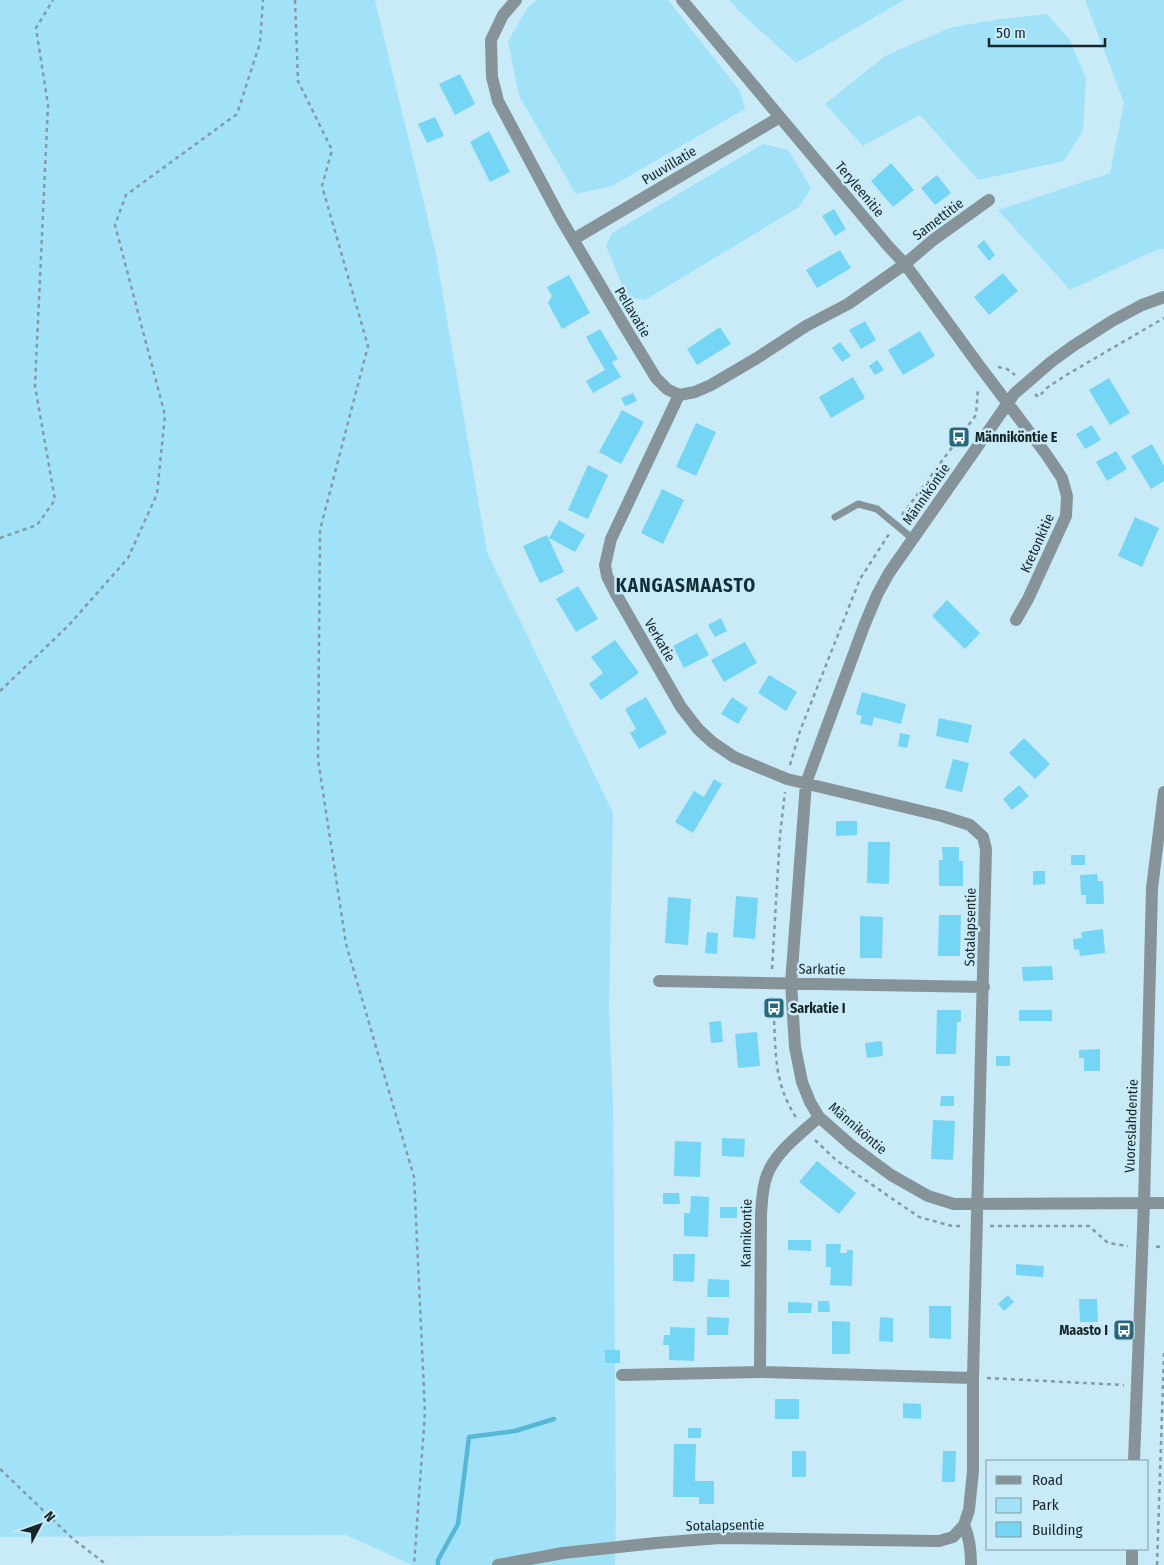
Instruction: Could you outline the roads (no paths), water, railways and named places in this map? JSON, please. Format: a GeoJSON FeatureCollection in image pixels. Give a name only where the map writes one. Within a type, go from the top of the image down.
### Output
{"type":"FeatureCollection","features":[{"type":"Feature","properties":{"kind":"street","name":"Pellavatie"},"geometry":{"type":"LineString","coordinates":[[516,0],[504,15],[491,40],[492,77],[498,101],[601,288],[656,378],[668,389],[679,395]]}},
{"type":"Feature","properties":{"kind":"street","name":"Teryleenitie"},"geometry":{"type":"LineString","coordinates":[[682,0],[905,264],[1008,403]]}},
{"type":"Feature","properties":{"kind":"street","name":"Puuvillatie"},"geometry":{"type":"LineString","coordinates":[[574,239],[780,117]]}},
{"type":"Feature","properties":{"kind":"street","name":"Samettitie"},"geometry":{"type":"LineString","coordinates":[[905,264],[933,240],[989,200]]}},
{"type":"Feature","properties":{"kind":"street"},"geometry":{"type":"LineString","coordinates":[[679,395],[695,392],[711,385],[806,326],[848,304],[905,264]]}},
{"type":"Feature","properties":{"kind":"street","name":"Männiköntie"},"geometry":{"type":"LineString","coordinates":[[1164,297],[1142,305],[1112,321],[1073,346],[1014,394],[889,573],[864,626],[806,783],[791,983],[795,1046],[802,1082],[810,1102],[819,1117],[852,1146],[891,1175],[928,1196],[954,1204],[1164,1203]]}},
{"type":"Feature","properties":{"kind":"street","name":"Verkatie"},"geometry":{"type":"LineString","coordinates":[[679,395],[611,538],[605,565],[607,576],[681,707],[698,729],[712,742],[734,757],[787,779],[806,783]]}},
{"type":"Feature","properties":{"kind":"street","name":"Kretonkitie"},"geometry":{"type":"LineString","coordinates":[[1008,403],[1062,478],[1068,496],[1066,516],[1028,599],[1016,620]]}},
{"type":"Feature","properties":{"kind":"street","name":"Sotalapsentie"},"geometry":{"type":"LineString","coordinates":[[498,1565],[563,1553],[720,1538],[939,1541],[953,1537],[964,1526],[969,1510],[972,1470],[986,849],[983,837],[970,825],[942,816],[806,783]]}},
{"type":"Feature","properties":{"kind":"street","name":"Vuoreslahdentie"},"geometry":{"type":"LineString","coordinates":[[1134,1460],[1144,1203],[1152,888],[1164,792]]}},
{"type":"Feature","properties":{"kind":"street","name":"Sarkatie"},"geometry":{"type":"LineString","coordinates":[[659,981],[984,987]]}},
{"type":"Feature","properties":{"kind":"street","name":"Kannikontie"},"geometry":{"type":"LineString","coordinates":[[760,1372],[761,1214],[763,1190],[767,1175],[774,1161],[782,1151],[819,1117]]}},
{"type":"Feature","properties":{"kind":"street"},"geometry":{"type":"LineString","coordinates":[[622,1375],[760,1372],[973,1378]]}},
{"type":"Feature","properties":{"kind":"street"},"geometry":{"type":"LineString","coordinates":[[964,1526],[968,1534],[971,1550],[970,1565]]}},
{"type":"Feature","properties":{"kind":"street"},"geometry":{"type":"LineString","coordinates":[[1132,1550],[1132,1565]]}},
{"type":"Feature","properties":{"kind":"lane"},"geometry":{"type":"LineString","coordinates":[[835,517],[858,504],[877,509],[913,539]]}},
{"type":"Feature","properties":{"kind":"waterway"},"geometry":{"type":"LineString","coordinates":[[438,1565],[438,1560],[458,1524],[469,1437],[515,1431],[554,1419]]}},
{"type":"Feature","properties":{"kind":"place","name":"Männiköntie E"},"geometry":{"type":"Point","coordinates":[959,437]}},
{"type":"Feature","properties":{"kind":"place","name":"Sarkatie I"},"geometry":{"type":"Point","coordinates":[774,1008]}},
{"type":"Feature","properties":{"kind":"place","name":"Maasto I"},"geometry":{"type":"Point","coordinates":[1124,1330]}},
{"type":"Feature","properties":{"kind":"district","name":"KANGASMAASTO"},"geometry":{"type":"Point","coordinates":[686,585]}}]}
